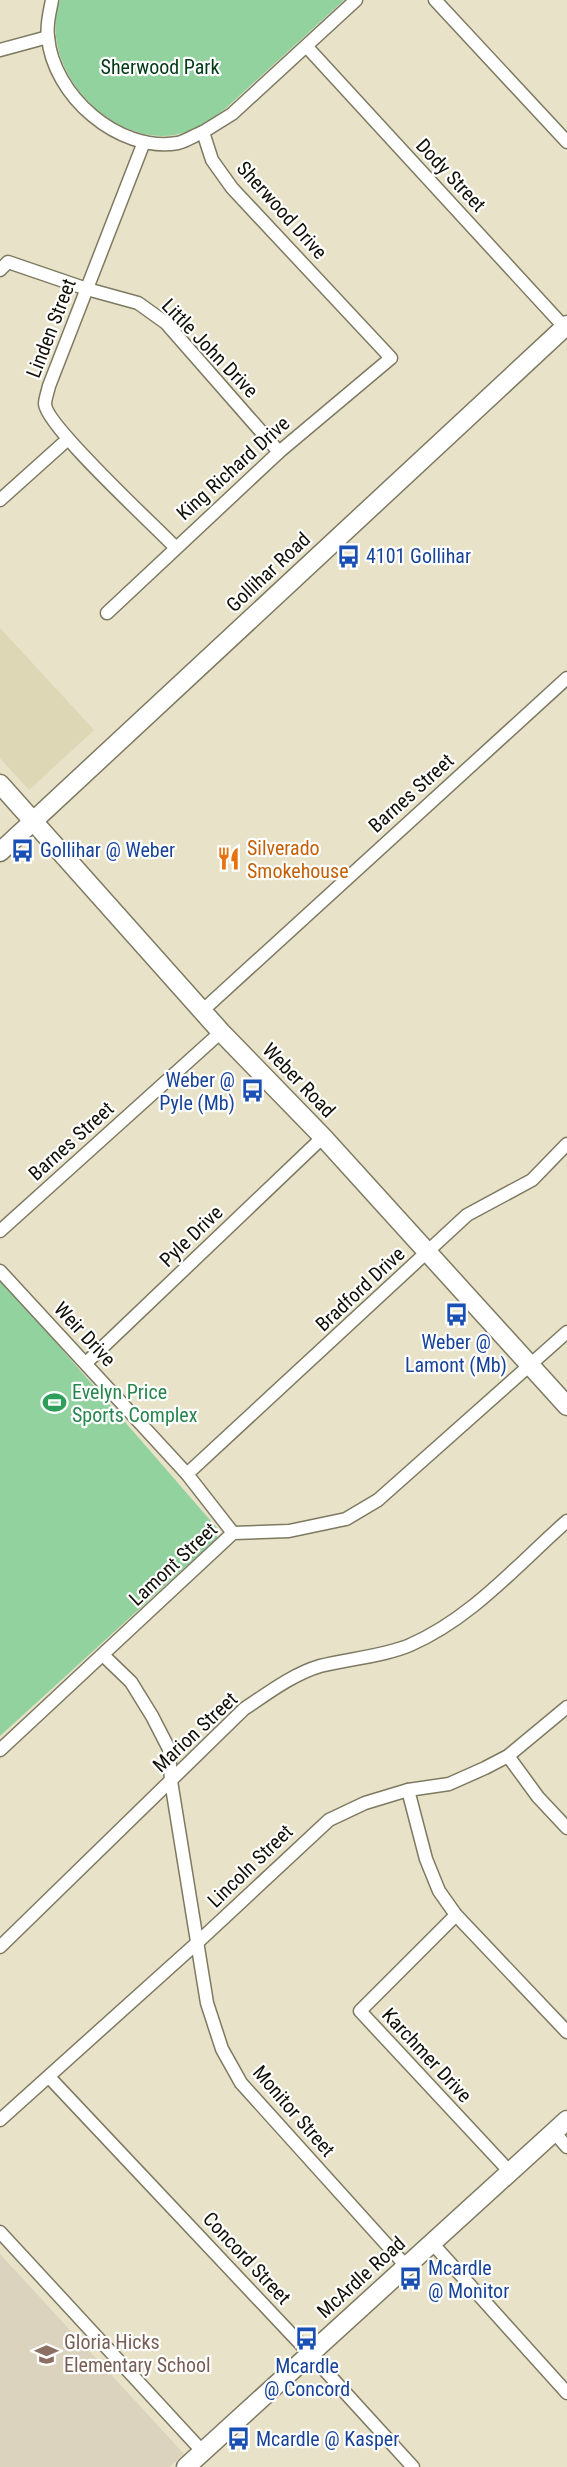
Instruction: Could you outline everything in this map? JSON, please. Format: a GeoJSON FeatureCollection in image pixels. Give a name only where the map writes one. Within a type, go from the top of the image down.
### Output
{"type":"FeatureCollection","features":[{"type":"Feature","properties":{"kind":"main road","name":"Gollihar Road"},"geometry":{"type":"LineString","coordinates":[[0,852],[566,327]]}},
{"type":"Feature","properties":{"kind":"main road","name":"Weber Road"},"geometry":{"type":"LineString","coordinates":[[0,784],[221,1032],[323,1137],[567,1406]]}},
{"type":"Feature","properties":{"kind":"main road","name":"McArdle Road"},"geometry":{"type":"LineString","coordinates":[[193,2462],[560,2126]]}},
{"type":"Feature","properties":{"kind":"street"},"geometry":{"type":"LineString","coordinates":[[52,0],[48,37],[55,65],[80,104],[120,134],[144,142],[179,142],[203,132],[232,114],[356,0]]}},
{"type":"Feature","properties":{"kind":"street"},"geometry":{"type":"LineString","coordinates":[[435,0],[567,142]]}},
{"type":"Feature","properties":{"kind":"street"},"geometry":{"type":"LineString","coordinates":[[0,50],[48,37]]}},
{"type":"Feature","properties":{"kind":"street","name":"Dody Street"},"geometry":{"type":"LineString","coordinates":[[306,47],[566,327]]}},
{"type":"Feature","properties":{"kind":"street","name":"Sherwood Drive"},"geometry":{"type":"LineString","coordinates":[[203,132],[212,159],[232,188],[391,358]]}},
{"type":"Feature","properties":{"kind":"street","name":"Linden Street"},"geometry":{"type":"LineString","coordinates":[[68,439],[51,420],[45,405],[49,386],[144,142]]}},
{"type":"Feature","properties":{"kind":"street","name":"Little John Drive"},"geometry":{"type":"LineString","coordinates":[[0,270],[8,262],[87,289],[138,303],[166,324],[279,452]]}},
{"type":"Feature","properties":{"kind":"street","name":"King Richard Drive"},"geometry":{"type":"LineString","coordinates":[[107,614],[175,547],[279,452],[391,358]]}},
{"type":"Feature","properties":{"kind":"street"},"geometry":{"type":"LineString","coordinates":[[0,500],[68,439],[175,547]]}},
{"type":"Feature","properties":{"kind":"street","name":"Barnes Street"},"geometry":{"type":"LineString","coordinates":[[202,1011],[567,678]]}},
{"type":"Feature","properties":{"kind":"street","name":"Barnes Street"},"geometry":{"type":"LineString","coordinates":[[0,1231],[221,1032]]}},
{"type":"Feature","properties":{"kind":"street","name":"Pyle Drive"},"geometry":{"type":"LineString","coordinates":[[86,1363],[323,1137]]}},
{"type":"Feature","properties":{"kind":"street","name":"Bradford Drive"},"geometry":{"type":"LineString","coordinates":[[187,1474],[429,1253],[467,1215],[532,1180],[567,1144]]}},
{"type":"Feature","properties":{"kind":"street","name":"Weir Drive"},"geometry":{"type":"LineString","coordinates":[[0,1271],[187,1474],[233,1533]]}},
{"type":"Feature","properties":{"kind":"street","name":"Lamont Street"},"geometry":{"type":"LineString","coordinates":[[0,1750],[104,1656],[233,1533],[289,1531],[346,1519],[378,1500],[567,1332]]}},
{"type":"Feature","properties":{"kind":"street","name":"Marion Street"},"geometry":{"type":"LineString","coordinates":[[0,1947],[244,1709],[286,1682],[317,1667],[407,1647],[443,1628],[477,1604],[567,1521]]}},
{"type":"Feature","properties":{"kind":"street","name":"Monitor Street"},"geometry":{"type":"LineString","coordinates":[[104,1656],[131,1682],[152,1716],[168,1749],[171,1781],[207,2003],[222,2049],[241,2083],[406,2266]]}},
{"type":"Feature","properties":{"kind":"street","name":"Lincoln Street"},"geometry":{"type":"LineString","coordinates":[[0,2120],[198,1942],[328,1820],[365,1803],[408,1790],[449,1784],[508,1756],[567,1707]]}},
{"type":"Feature","properties":{"kind":"street"},"geometry":{"type":"LineString","coordinates":[[508,1756],[538,1797],[567,1827]]}},
{"type":"Feature","properties":{"kind":"street"},"geometry":{"type":"LineString","coordinates":[[408,1790],[426,1859],[439,1891],[456,1915],[567,2032]]}},
{"type":"Feature","properties":{"kind":"street","name":"Karchmer Drive"},"geometry":{"type":"LineString","coordinates":[[456,1915],[360,2011],[510,2172]]}},
{"type":"Feature","properties":{"kind":"street","name":"Concord Street"},"geometry":{"type":"LineString","coordinates":[[49,2078],[310,2354],[413,2467]]}},
{"type":"Feature","properties":{"kind":"street"},"geometry":{"type":"LineString","coordinates":[[560,2126],[567,2147]]}},
{"type":"Feature","properties":{"kind":"street"},"geometry":{"type":"LineString","coordinates":[[0,2232],[193,2462]]}},
{"type":"Feature","properties":{"kind":"street"},"geometry":{"type":"LineString","coordinates":[[432,2243],[567,2393]]}},
{"type":"Feature","properties":{"kind":"shaded area"},"geometry":{"type":"Polygon","coordinates":[[[0,628],[94,730],[29,790],[0,758],[0,628]]]}},
{"type":"Feature","properties":{"kind":"shaded area","name":"Gloria Hicks Elementary School"},"geometry":{"type":"Polygon","coordinates":[[[0,2254],[184,2454],[169,2467],[0,2467],[0,2254]]]}},
{"type":"Feature","properties":{"kind":"green space","name":"Sherwood Park"},"geometry":{"type":"Polygon","coordinates":[[[60,0],[344,0],[225,109],[188,131],[162,136],[139,132],[116,123],[96,109],[79,91],[66,70],[58,47],[55,24],[60,0]]]}},
{"type":"Feature","properties":{"kind":"green space","name":"Evelyn Price Sports Complex"},"geometry":{"type":"Polygon","coordinates":[[[0,1278],[217,1528],[217,1538],[0,1736],[0,1278]]]}},
{"type":"Feature","properties":{"kind":"place","name":"4101 Gollihar"},"geometry":{"type":"Point","coordinates":[348,556]}},
{"type":"Feature","properties":{"kind":"place","name":"Gollihar @ Weber"},"geometry":{"type":"Point","coordinates":[22,850]}},
{"type":"Feature","properties":{"kind":"place","name":"Silverado Smokehouse"},"geometry":{"type":"Point","coordinates":[229,859]}},
{"type":"Feature","properties":{"kind":"place","name":"Weber @ Pyle (Mb)"},"geometry":{"type":"Point","coordinates":[253,1091]}},
{"type":"Feature","properties":{"kind":"place","name":"Weber @ Lamont (Mb)"},"geometry":{"type":"Point","coordinates":[456,1314]}},
{"type":"Feature","properties":{"kind":"place","name":"Evelyn Price Sports Complex"},"geometry":{"type":"Point","coordinates":[54,1403]}},
{"type":"Feature","properties":{"kind":"place","name":"Mcardle @ Monitor"},"geometry":{"type":"Point","coordinates":[410,2279]}},
{"type":"Feature","properties":{"kind":"place","name":"Mcardle @ Concord"},"geometry":{"type":"Point","coordinates":[307,2339]}},
{"type":"Feature","properties":{"kind":"place","name":"Gloria Hicks Elementary School"},"geometry":{"type":"Point","coordinates":[46,2354]}},
{"type":"Feature","properties":{"kind":"place","name":"Mcardle @ Kasper"},"geometry":{"type":"Point","coordinates":[238,2439]}}]}
